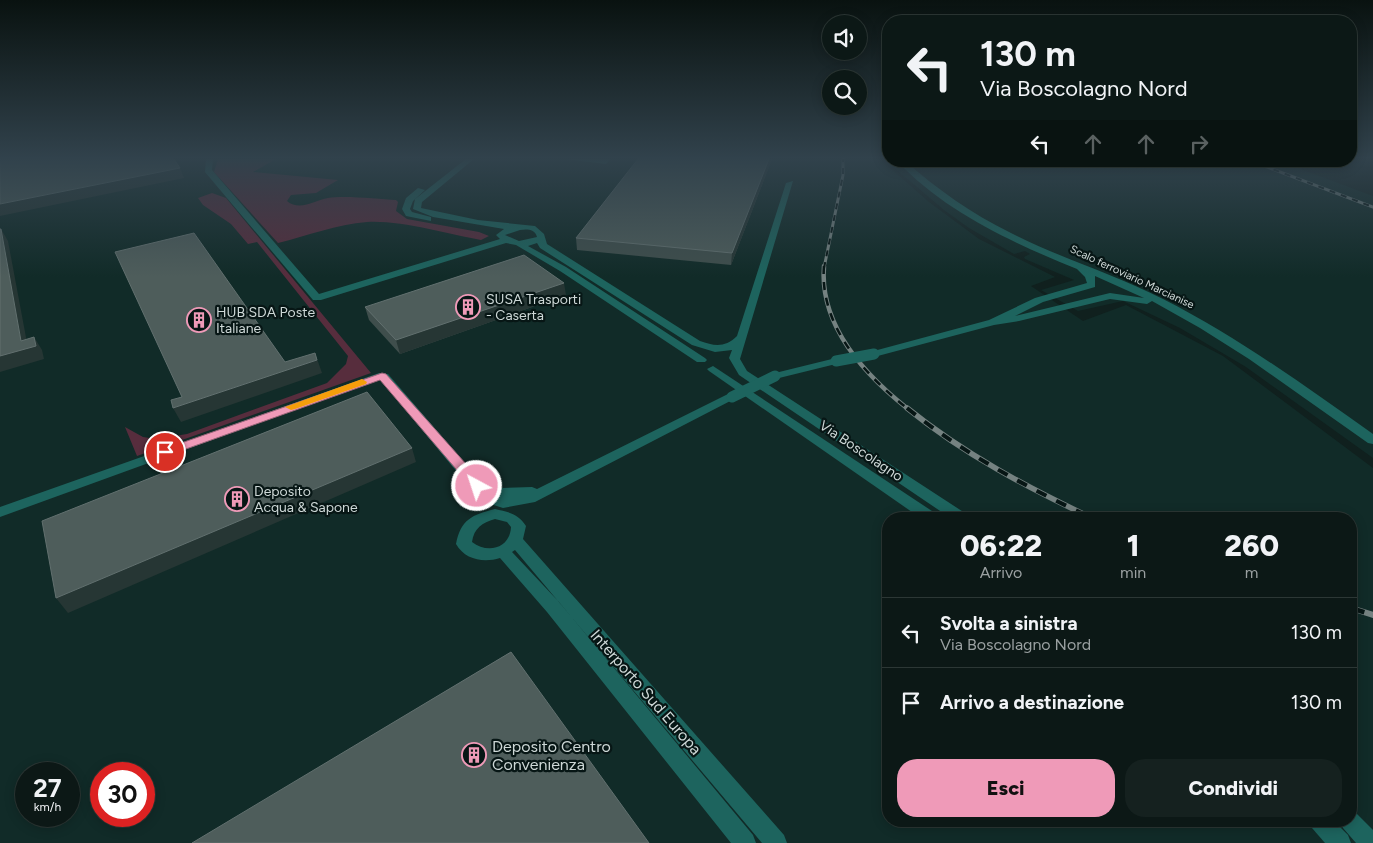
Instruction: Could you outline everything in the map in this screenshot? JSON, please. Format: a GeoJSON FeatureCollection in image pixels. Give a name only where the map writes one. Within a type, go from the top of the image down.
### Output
{"type":"FeatureCollection","features":[{"type":"Feature","properties":{"kind":"street"},"geometry":{"type":"LineString","coordinates":[[232,198],[317,298],[504,238],[501,233],[505,230],[518,228]]}},
{"type":"Feature","properties":{"kind":"street","name":"Via Boscolagno"},"geometry":{"type":"LineString","coordinates":[[411,198],[406,209],[409,214],[472,226],[519,244],[570,274],[701,360],[706,366],[923,512]]}},
{"type":"Feature","properties":{"kind":"street","name":"Via Boscolagno"},"geometry":{"type":"LineString","coordinates":[[421,198],[418,201],[417,209],[421,212],[442,217],[537,231],[540,234],[543,246],[696,343],[730,353],[743,373],[952,512]]}},
{"type":"Feature","properties":{"kind":"street"},"geometry":{"type":"LineString","coordinates":[[713,369],[727,369],[736,360],[785,198]]}},
{"type":"Feature","properties":{"kind":"street","name":"Scalo ferroviario Marcianise"},"geometry":{"type":"LineString","coordinates":[[950,198],[980,221],[1010,237],[1077,264],[1178,310],[1254,357],[1373,440]]}},
{"type":"Feature","properties":{"kind":"street"},"geometry":{"type":"LineString","coordinates":[[519,244],[540,239]]}},
{"type":"Feature","properties":{"kind":"street"},"geometry":{"type":"LineString","coordinates":[[1077,264],[1090,276],[1092,285]]}},
{"type":"Feature","properties":{"kind":"street"},"geometry":{"type":"LineString","coordinates":[[992,322],[1028,305],[1092,285],[1123,284]]}},
{"type":"Feature","properties":{"kind":"street"},"geometry":{"type":"LineString","coordinates":[[1110,296],[1123,284]]}},
{"type":"Feature","properties":{"kind":"street"},"geometry":{"type":"LineString","coordinates":[[0,512],[330,393],[384,376],[477,486],[483,497],[503,503],[530,499],[775,376],[874,354],[992,322],[1041,313],[1110,296],[1145,300],[1178,310]]}},
{"type":"Feature","properties":{"kind":"street"},"geometry":{"type":"LineString","coordinates":[[1028,305],[1040,306],[1044,309],[1041,313]]}},
{"type":"Feature","properties":{"kind":"street"},"geometry":{"type":"LineString","coordinates":[[701,360],[704,354],[735,346],[742,337]]}},
{"type":"Feature","properties":{"kind":"street","name":"Interporto Sud Europa"},"geometry":{"type":"LineString","coordinates":[[746,843],[553,607],[510,546],[776,843]]}},
{"type":"Feature","properties":{"kind":"street"},"geometry":{"type":"LineString","coordinates":[[1325,827],[1340,843]]}},
{"type":"Feature","properties":{"kind":"street"},"geometry":{"type":"LineString","coordinates":[[1356,827],[1371,843]]}},
{"type":"Feature","properties":{"kind":"shaded area"},"geometry":{"type":"Polygon","coordinates":[[[0,198],[925,198],[979,239],[1055,277],[1031,286],[1083,321],[1126,305],[1223,356],[1373,468],[1373,843],[0,843],[0,198]]]}},
{"type":"Feature","properties":{"kind":"shaded area"},"geometry":{"type":"Polygon","coordinates":[[[198,198],[226,198],[371,373],[137,456],[125,427],[143,437],[156,439],[187,434],[327,383],[346,364],[348,356],[257,242],[248,244],[231,224],[203,205],[198,198]]]}},
{"type":"Feature","properties":{"kind":"shaded area"},"geometry":{"type":"Polygon","coordinates":[[[238,198],[289,198],[287,201],[297,205],[327,198],[396,200],[398,202],[396,211],[407,219],[479,232],[489,236],[481,240],[409,225],[367,222],[333,228],[278,243],[238,198]]]}},
{"type":"Feature","properties":{"kind":"shaded area"},"geometry":{"type":"Polygon","coordinates":[[[930,198],[1373,198],[1373,458],[1246,367],[1180,328],[1123,301],[1078,311],[1041,290],[1074,280],[1025,259],[1024,257],[1030,254],[1025,251],[1014,254],[969,228],[930,198]]]}},
{"type":"Feature","properties":{"kind":"building"},"geometry":{"type":"Polygon","coordinates":[[[0,198],[28,198],[0,204],[0,198]]]}},
{"type":"Feature","properties":{"kind":"building"},"geometry":{"type":"Polygon","coordinates":[[[607,198],[754,198],[732,253],[576,238],[607,198]]]}},
{"type":"Feature","properties":{"kind":"building"},"geometry":{"type":"Polygon","coordinates":[[[0,229],[21,341],[34,337],[36,346],[0,356],[0,229]]]}},
{"type":"Feature","properties":{"kind":"building","name":"HUB SDA Poste Italiane"},"geometry":{"type":"Polygon","coordinates":[[[194,233],[285,362],[315,353],[317,360],[173,408],[171,400],[182,397],[115,252],[194,233]]]}},
{"type":"Feature","properties":{"kind":"building","name":"SUSA Trasporti - Caserta"},"geometry":{"type":"Polygon","coordinates":[[[524,255],[564,283],[396,340],[365,307],[524,255]]]}},
{"type":"Feature","properties":{"kind":"building","name":"Deposito Acqua & Sapone"},"geometry":{"type":"Polygon","coordinates":[[[367,392],[412,448],[56,598],[42,521],[367,392]]]}},
{"type":"Feature","properties":{"kind":"building","name":"Deposito Centro Convenienza"},"geometry":{"type":"Polygon","coordinates":[[[511,652],[649,843],[192,843],[511,652]]]}},
{"type":"Feature","properties":{"kind":"railway"},"geometry":{"type":"LineString","coordinates":[[824,268],[838,198]]}},
{"type":"Feature","properties":{"kind":"railway"},"geometry":{"type":"LineString","coordinates":[[1350,198],[1373,207]]}},
{"type":"Feature","properties":{"kind":"railway"},"geometry":{"type":"LineString","coordinates":[[824,268],[824,288],[829,309],[837,329],[861,365],[908,409]]}},
{"type":"Feature","properties":{"kind":"railway"},"geometry":{"type":"LineString","coordinates":[[907,408],[951,440],[997,469],[1080,512]]}},
{"type":"Feature","properties":{"kind":"railway"},"geometry":{"type":"LineString","coordinates":[[1357,610],[1373,615]]}},
{"type":"Feature","properties":{"kind":"slow traffic"},"geometry":{"type":"LineString","coordinates":[[291,407],[362,382]]}},
{"type":"Feature","properties":{"kind":"place","name":"SUSA Trasporti - Caserta"},"geometry":{"type":"Point","coordinates":[468,307]}},
{"type":"Feature","properties":{"kind":"place","name":"HUB SDA Poste Italiane"},"geometry":{"type":"Point","coordinates":[199,320]}},
{"type":"Feature","properties":{"kind":"place","name":"Deposito Acqua & Sapone"},"geometry":{"type":"Point","coordinates":[237,499]}},
{"type":"Feature","properties":{"kind":"place","name":"Deposito Centro Convenienza"},"geometry":{"type":"Point","coordinates":[474,755]}},
{"type":"Feature","properties":{"kind":"route"},"geometry":{"type":"LineString","coordinates":[[165,452],[376,377],[384,376],[477,486]]}}]}
